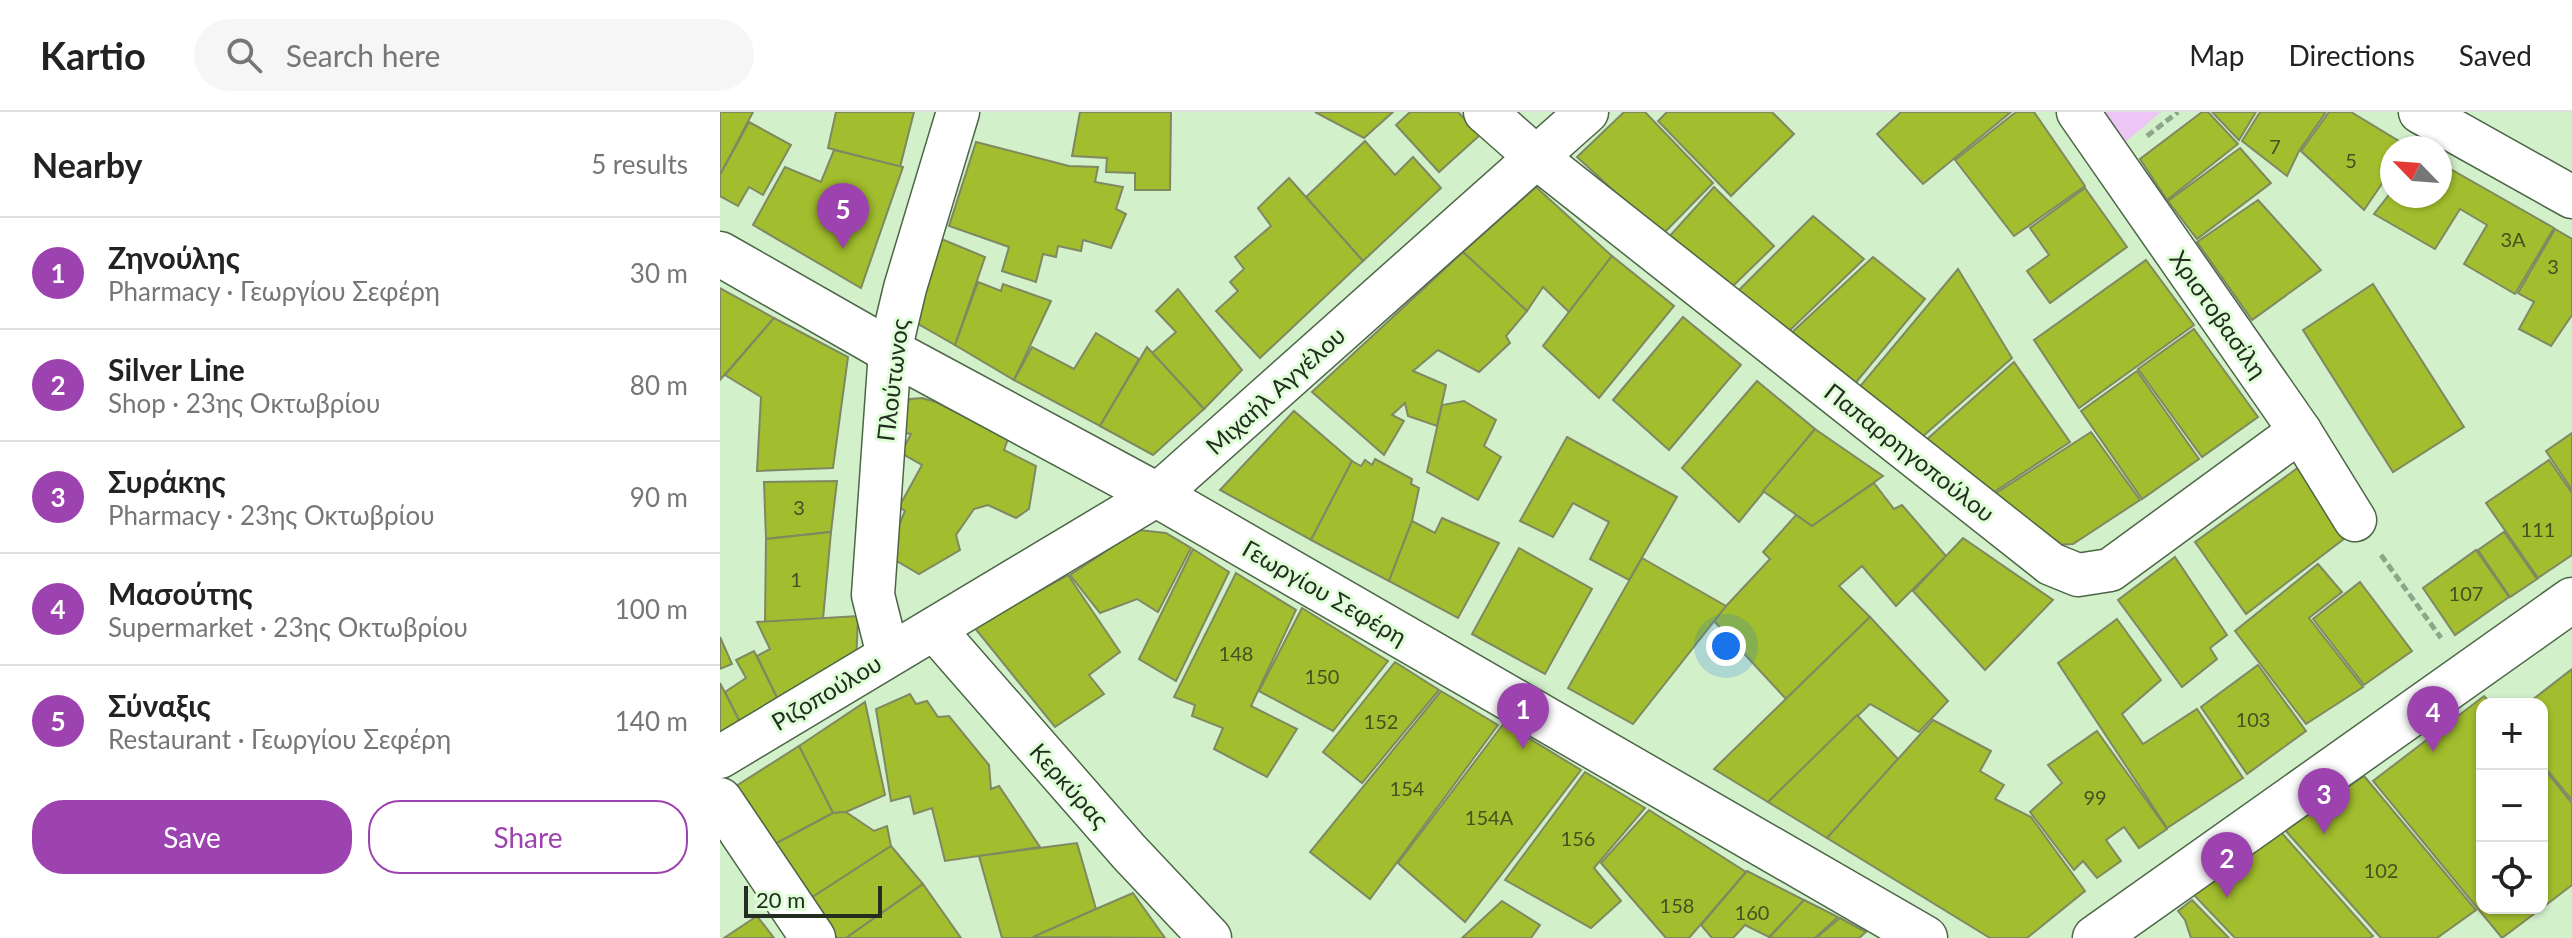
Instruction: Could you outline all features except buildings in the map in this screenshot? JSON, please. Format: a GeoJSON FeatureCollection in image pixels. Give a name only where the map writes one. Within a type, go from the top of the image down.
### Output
{"type":"FeatureCollection","features":[{"type":"Feature","properties":{"kind":"street","name":"Πλούτωνος"},"geometry":{"type":"LineString","coordinates":[[888,655],[873,595],[890,351],[909,273],[958,112]]}},
{"type":"Feature","properties":{"kind":"street","name":"Παπαρρηγοπούλου"},"geometry":{"type":"LineString","coordinates":[[1485,112],[1536,157],[2051,564],[2078,575],[2110,570],[2300,431]]}},
{"type":"Feature","properties":{"kind":"street","name":"Μιχαήλ Αγγέλου"},"geometry":{"type":"LineString","coordinates":[[934,629],[1157,495],[1587,112]]}},
{"type":"Feature","properties":{"kind":"street","name":"Χριστοβασίλη"},"geometry":{"type":"LineString","coordinates":[[2078,112],[2300,431],[2355,520]]}},
{"type":"Feature","properties":{"kind":"street"},"geometry":{"type":"LineString","coordinates":[[2420,112],[2572,197]]}},
{"type":"Feature","properties":{"kind":"street","name":"Γεωργίου Σεφέρη"},"geometry":{"type":"LineString","coordinates":[[720,254],[890,351],[1157,495],[1925,938]]}},
{"type":"Feature","properties":{"kind":"street"},"geometry":{"type":"LineString","coordinates":[[2095,938],[2572,600]]}},
{"type":"Feature","properties":{"kind":"street","name":"Ριζοπούλου"},"geometry":{"type":"LineString","coordinates":[[720,757],[934,629]]}},
{"type":"Feature","properties":{"kind":"street","name":"Κερκύρας"},"geometry":{"type":"LineString","coordinates":[[934,629],[1129,852],[1210,938]]}},
{"type":"Feature","properties":{"kind":"street"},"geometry":{"type":"LineString","coordinates":[[720,800],[813,938]]}},
{"type":"Feature","properties":{"kind":"path"},"geometry":{"type":"LineString","coordinates":[[2355,520],[2468,674]]}},
{"type":"Feature","properties":{"kind":"shaded area"},"geometry":{"type":"Polygon","coordinates":[[[2092,112],[2161,112],[2117,149],[2092,112]]]}},
{"type":"Feature","properties":{"kind":"place","name":"Σύναξις"},"geometry":{"type":"Point","coordinates":[843,249]}},
{"type":"Feature","properties":{"kind":"place","name":"Ζηνούλης"},"geometry":{"type":"Point","coordinates":[1523,749]}},
{"type":"Feature","properties":{"kind":"place","name":"Μασούτης"},"geometry":{"type":"Point","coordinates":[2433,752]}},
{"type":"Feature","properties":{"kind":"place","name":"Συράκης"},"geometry":{"type":"Point","coordinates":[2324,834]}},
{"type":"Feature","properties":{"kind":"place","name":"Silver Line"},"geometry":{"type":"Point","coordinates":[2227,898]}}]}
